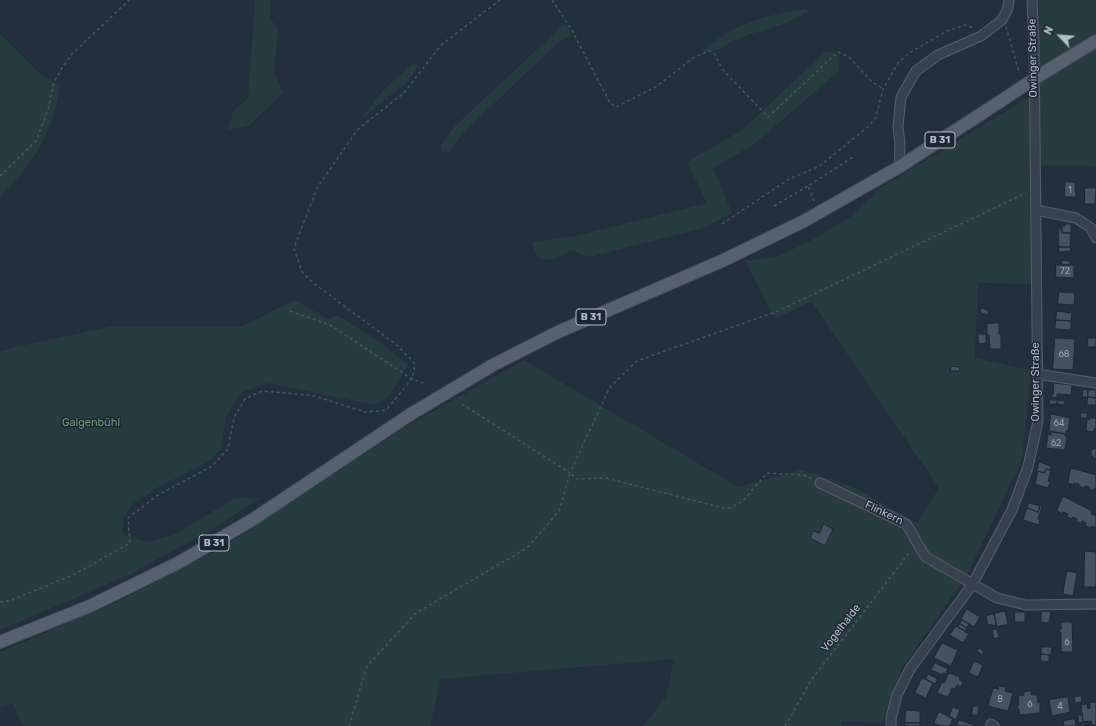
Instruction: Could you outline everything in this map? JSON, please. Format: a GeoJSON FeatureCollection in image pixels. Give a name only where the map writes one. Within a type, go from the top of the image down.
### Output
{"type":"FeatureCollection","features":[{"type":"Feature","properties":{"kind":"main road","name":"B 31"},"geometry":{"type":"LineString","coordinates":[[0,642],[90,606],[178,563],[252,520],[411,414],[462,383],[526,348],[603,312],[731,257],[804,221],[899,167],[1045,72],[1096,42]]}},
{"type":"Feature","properties":{"kind":"street"},"geometry":{"type":"LineString","coordinates":[[899,167],[900,144],[898,127],[901,97],[916,71],[938,56],[981,36],[1002,20],[1008,8],[1009,0]]}},
{"type":"Feature","properties":{"kind":"street","name":"Owinger Straße"},"geometry":{"type":"LineString","coordinates":[[891,726],[896,695],[910,669],[972,585],[1012,510],[1028,467],[1038,421],[1034,42],[1032,0]]}},
{"type":"Feature","properties":{"kind":"street"},"geometry":{"type":"LineString","coordinates":[[1036,210],[1076,218],[1091,228],[1096,238]]}},
{"type":"Feature","properties":{"kind":"street"},"geometry":{"type":"LineString","coordinates":[[1037,374],[1096,383]]}},
{"type":"Feature","properties":{"kind":"street","name":"Flinkern"},"geometry":{"type":"LineString","coordinates":[[820,483],[906,524],[913,534],[919,548],[926,557],[972,585],[997,598],[1026,605],[1096,604]]}},
{"type":"Feature","properties":{"kind":"path"},"geometry":{"type":"LineString","coordinates":[[0,176],[36,141],[48,110],[54,82],[71,55],[130,0]]}},
{"type":"Feature","properties":{"kind":"path"},"geometry":{"type":"LineString","coordinates":[[0,602],[12,600],[75,574],[130,543],[128,518],[158,495],[212,466],[228,449],[234,418],[245,399],[262,391],[289,392],[311,395],[365,412],[386,410],[412,378],[415,364],[398,346],[307,277],[302,272],[294,248],[317,188],[358,129],[404,93],[441,45],[500,0]]}},
{"type":"Feature","properties":{"kind":"path"},"geometry":{"type":"LineString","coordinates":[[552,0],[573,32],[610,103],[616,107],[657,86],[693,58],[709,51],[714,53],[723,70],[768,117],[838,52],[849,57],[871,81],[882,89]]}},
{"type":"Feature","properties":{"kind":"path"},"geometry":{"type":"LineString","coordinates":[[1002,20],[1006,28],[1019,72]]}},
{"type":"Feature","properties":{"kind":"path"},"geometry":{"type":"LineString","coordinates":[[722,224],[789,179],[820,166],[870,124]]}},
{"type":"Feature","properties":{"kind":"path"},"geometry":{"type":"LineString","coordinates":[[774,206],[853,157]]}},
{"type":"Feature","properties":{"kind":"path"},"geometry":{"type":"LineString","coordinates":[[808,186],[814,201]]}},
{"type":"Feature","properties":{"kind":"path"},"geometry":{"type":"LineString","coordinates":[[349,726],[367,666],[416,612],[527,548],[559,511],[570,473],[610,387],[637,361],[778,311],[1035,189]]}},
{"type":"Feature","properties":{"kind":"path"},"geometry":{"type":"LineString","coordinates":[[290,311],[330,325],[412,378],[426,384]]}},
{"type":"Feature","properties":{"kind":"path"},"geometry":{"type":"LineString","coordinates":[[462,404],[570,473],[577,479],[606,478],[727,510],[743,501],[767,473],[803,475],[820,483]]}},
{"type":"Feature","properties":{"kind":"path","name":"Vogelhalde"},"geometry":{"type":"LineString","coordinates":[[785,726],[812,679],[909,553],[919,548]]}},
{"type":"Feature","properties":{"kind":"green space"},"geometry":{"type":"Polygon","coordinates":[[[255,0],[270,0],[270,19],[278,28],[274,72],[283,93],[250,125],[227,130],[234,110],[248,99],[255,0]]]}},
{"type":"Feature","properties":{"kind":"green space"},"geometry":{"type":"Polygon","coordinates":[[[1039,0],[1096,0],[1096,166],[1039,165],[1039,0]]]}},
{"type":"Feature","properties":{"kind":"green space"},"geometry":{"type":"Polygon","coordinates":[[[805,9],[809,11],[782,24],[743,36],[716,50],[700,54],[715,41],[734,29],[774,15],[805,9]]]}},
{"type":"Feature","properties":{"kind":"green space"},"geometry":{"type":"Polygon","coordinates":[[[566,25],[571,36],[560,41],[465,131],[449,153],[442,151],[441,145],[455,126],[562,26],[566,25]]]}},
{"type":"Feature","properties":{"kind":"green space"},"geometry":{"type":"Polygon","coordinates":[[[0,34],[41,75],[60,85],[53,118],[40,146],[12,185],[0,197],[0,34]]]}},
{"type":"Feature","properties":{"kind":"green space"},"geometry":{"type":"Polygon","coordinates":[[[832,51],[840,57],[839,71],[753,145],[713,168],[732,213],[703,228],[590,257],[571,250],[553,260],[538,258],[531,242],[576,236],[707,203],[687,162],[742,130],[825,52],[832,51]]]}},
{"type":"Feature","properties":{"kind":"green space"},"geometry":{"type":"Polygon","coordinates":[[[414,63],[419,65],[407,82],[361,119],[385,88],[414,63]]]}},
{"type":"Feature","properties":{"kind":"green space"},"geometry":{"type":"Polygon","coordinates":[[[1032,95],[1033,284],[978,283],[975,358],[1031,370],[1022,460],[968,573],[902,668],[882,723],[842,721],[842,726],[643,726],[666,697],[674,659],[441,679],[430,726],[23,726],[13,704],[0,707],[0,652],[115,603],[223,547],[407,426],[524,360],[738,487],[801,470],[857,489],[917,523],[939,488],[811,301],[775,319],[745,261],[779,256],[818,237],[850,217],[882,187],[1032,95]]]}},
{"type":"Feature","properties":{"kind":"green space","name":"Galgenbühl"},"geometry":{"type":"Polygon","coordinates":[[[294,300],[328,319],[337,315],[381,343],[408,365],[390,395],[375,405],[268,383],[240,393],[226,417],[221,449],[210,461],[155,489],[134,503],[123,518],[123,534],[132,538],[150,542],[176,534],[235,498],[260,498],[211,530],[129,575],[0,630],[0,352],[11,348],[113,326],[243,326],[294,300]]]}},
{"type":"Feature","properties":{"kind":"building"},"geometry":{"type":"Polygon","coordinates":[[[1065,182],[1075,182],[1076,197],[1065,197],[1065,182]]]}},
{"type":"Feature","properties":{"kind":"building"},"geometry":{"type":"Polygon","coordinates":[[[1085,188],[1096,188],[1095,204],[1085,204],[1085,188]]]}},
{"type":"Feature","properties":{"kind":"building"},"geometry":{"type":"Polygon","coordinates":[[[1065,224],[1071,224],[1071,233],[1062,233],[1062,226],[1065,226],[1065,224]]]}},
{"type":"Feature","properties":{"kind":"building"},"geometry":{"type":"Polygon","coordinates":[[[1059,229],[1062,229],[1062,233],[1071,233],[1070,247],[1059,247],[1059,229]]]}},
{"type":"Feature","properties":{"kind":"building"},"geometry":{"type":"Polygon","coordinates":[[[1059,247],[1070,247],[1071,251],[1059,252],[1059,247]]]}},
{"type":"Feature","properties":{"kind":"building"},"geometry":{"type":"Polygon","coordinates":[[[1062,260],[1070,261],[1070,265],[1062,265],[1062,260]]]}},
{"type":"Feature","properties":{"kind":"building"},"geometry":{"type":"Polygon","coordinates":[[[1056,265],[1074,265],[1074,278],[1056,277],[1056,265]]]}},
{"type":"Feature","properties":{"kind":"building"},"geometry":{"type":"Polygon","coordinates":[[[1059,292],[1075,293],[1074,305],[1058,304],[1059,292]]]}},
{"type":"Feature","properties":{"kind":"building"},"geometry":{"type":"Polygon","coordinates":[[[982,308],[989,311],[987,315],[980,312],[982,308]]]}},
{"type":"Feature","properties":{"kind":"building"},"geometry":{"type":"Polygon","coordinates":[[[1057,311],[1072,313],[1071,321],[1056,320],[1057,311]]]}},
{"type":"Feature","properties":{"kind":"building"},"geometry":{"type":"Polygon","coordinates":[[[1056,320],[1071,321],[1071,330],[1055,329],[1056,320]]]}},
{"type":"Feature","properties":{"kind":"building"},"geometry":{"type":"Polygon","coordinates":[[[999,323],[1001,349],[990,349],[989,335],[987,335],[987,324],[999,323]]]}},
{"type":"Feature","properties":{"kind":"building"},"geometry":{"type":"Polygon","coordinates":[[[978,334],[986,334],[986,343],[979,344],[978,334]]]}},
{"type":"Feature","properties":{"kind":"building"},"geometry":{"type":"Polygon","coordinates":[[[1055,338],[1075,339],[1073,370],[1053,369],[1055,338]]]}},
{"type":"Feature","properties":{"kind":"building"},"geometry":{"type":"Polygon","coordinates":[[[1088,338],[1096,338],[1096,347],[1088,347],[1088,338]]]}},
{"type":"Feature","properties":{"kind":"building"},"geometry":{"type":"Polygon","coordinates":[[[951,366],[960,367],[959,371],[951,371],[951,366]]]}},
{"type":"Feature","properties":{"kind":"building"},"geometry":{"type":"Polygon","coordinates":[[[1054,383],[1072,385],[1071,395],[1057,394],[1057,398],[1052,397],[1054,383]]]}},
{"type":"Feature","properties":{"kind":"building"},"geometry":{"type":"Polygon","coordinates":[[[1083,389],[1088,390],[1088,397],[1083,397],[1083,389]]]}},
{"type":"Feature","properties":{"kind":"building"},"geometry":{"type":"Polygon","coordinates":[[[1088,390],[1096,390],[1096,398],[1088,397],[1088,390]]]}},
{"type":"Feature","properties":{"kind":"building"},"geometry":{"type":"Polygon","coordinates":[[[1088,397],[1096,398],[1096,405],[1087,405],[1088,397]]]}},
{"type":"Feature","properties":{"kind":"building"},"geometry":{"type":"Polygon","coordinates":[[[1050,400],[1058,400],[1057,404],[1049,404],[1050,400]]]}},
{"type":"Feature","properties":{"kind":"building"},"geometry":{"type":"Polygon","coordinates":[[[1058,400],[1065,401],[1064,405],[1057,404],[1058,400]]]}},
{"type":"Feature","properties":{"kind":"building"},"geometry":{"type":"Polygon","coordinates":[[[1081,413],[1087,413],[1087,418],[1081,418],[1081,413]]]}},
{"type":"Feature","properties":{"kind":"building"},"geometry":{"type":"Polygon","coordinates":[[[1051,414],[1070,418],[1068,431],[1066,431],[1066,434],[1049,431],[1051,414]]]}},
{"type":"Feature","properties":{"kind":"building"},"geometry":{"type":"Polygon","coordinates":[[[1090,418],[1096,418],[1096,429],[1094,429],[1094,432],[1086,431],[1087,419],[1089,420],[1090,418]]]}},
{"type":"Feature","properties":{"kind":"building"},"geometry":{"type":"Polygon","coordinates":[[[1051,432],[1066,434],[1065,450],[1046,448],[1048,434],[1051,435],[1051,432]]]}},
{"type":"Feature","properties":{"kind":"building"},"geometry":{"type":"Polygon","coordinates":[[[1096,448],[1096,460],[1093,458],[1090,451],[1096,448]]]}},
{"type":"Feature","properties":{"kind":"building"},"geometry":{"type":"Polygon","coordinates":[[[1039,462],[1051,466],[1050,470],[1046,469],[1044,473],[1037,471],[1039,462]]]}},
{"type":"Feature","properties":{"kind":"building"},"geometry":{"type":"Polygon","coordinates":[[[1071,468],[1096,475],[1096,489],[1094,488],[1094,491],[1089,489],[1089,487],[1085,486],[1084,488],[1079,486],[1079,484],[1074,483],[1073,485],[1068,483],[1071,468]]]}},
{"type":"Feature","properties":{"kind":"building"},"geometry":{"type":"Polygon","coordinates":[[[1046,469],[1051,470],[1048,488],[1035,484],[1038,471],[1044,473],[1046,469]]]}},
{"type":"Feature","properties":{"kind":"building"},"geometry":{"type":"Polygon","coordinates":[[[1063,496],[1092,511],[1091,514],[1096,516],[1096,528],[1092,526],[1091,528],[1085,526],[1086,523],[1082,521],[1081,524],[1073,517],[1072,519],[1067,517],[1068,514],[1063,512],[1062,514],[1057,511],[1063,496]]]}},
{"type":"Feature","properties":{"kind":"building"},"geometry":{"type":"Polygon","coordinates":[[[1029,503],[1040,506],[1038,512],[1027,508],[1029,503]]]}},
{"type":"Feature","properties":{"kind":"building"},"geometry":{"type":"Polygon","coordinates":[[[1040,506],[1042,507],[1038,519],[1040,520],[1039,525],[1023,520],[1027,508],[1038,512],[1040,506]]]}},
{"type":"Feature","properties":{"kind":"building"},"geometry":{"type":"Polygon","coordinates":[[[824,524],[833,529],[825,546],[810,538],[813,531],[819,533],[824,524]]]}},
{"type":"Feature","properties":{"kind":"building"},"geometry":{"type":"Polygon","coordinates":[[[1085,551],[1096,552],[1096,587],[1084,587],[1085,551]]]}},
{"type":"Feature","properties":{"kind":"building"},"geometry":{"type":"Polygon","coordinates":[[[1067,571],[1077,573],[1073,596],[1063,594],[1067,571]]]}},
{"type":"Feature","properties":{"kind":"building"},"geometry":{"type":"Polygon","coordinates":[[[967,609],[980,617],[974,627],[961,619],[967,609]]]}},
{"type":"Feature","properties":{"kind":"building"},"geometry":{"type":"Polygon","coordinates":[[[1005,611],[1008,624],[997,627],[994,614],[1005,611]]]}},
{"type":"Feature","properties":{"kind":"building"},"geometry":{"type":"Polygon","coordinates":[[[1042,611],[1051,612],[1049,623],[1041,622],[1042,611]]]}},
{"type":"Feature","properties":{"kind":"building"},"geometry":{"type":"Polygon","coordinates":[[[1015,612],[1025,612],[1025,622],[1015,622],[1015,612]]]}},
{"type":"Feature","properties":{"kind":"building"},"geometry":{"type":"Polygon","coordinates":[[[994,614],[996,625],[988,625],[986,616],[994,614]]]}},
{"type":"Feature","properties":{"kind":"building"},"geometry":{"type":"Polygon","coordinates":[[[962,620],[969,624],[967,628],[960,624],[962,620]]]}},
{"type":"Feature","properties":{"kind":"building"},"geometry":{"type":"Polygon","coordinates":[[[1061,622],[1072,622],[1073,652],[1061,652],[1061,632],[1059,632],[1059,629],[1061,629],[1061,622]]]}},
{"type":"Feature","properties":{"kind":"building"},"geometry":{"type":"Polygon","coordinates":[[[960,624],[967,628],[965,631],[958,627],[960,624]]]}},
{"type":"Feature","properties":{"kind":"building"},"geometry":{"type":"Polygon","coordinates":[[[956,626],[969,634],[963,643],[950,635],[956,626]]]}},
{"type":"Feature","properties":{"kind":"building"},"geometry":{"type":"Polygon","coordinates":[[[997,629],[999,637],[994,639],[992,630],[997,629]]]}},
{"type":"Feature","properties":{"kind":"building"},"geometry":{"type":"Polygon","coordinates":[[[942,643],[958,650],[951,666],[934,658],[942,643]]]}},
{"type":"Feature","properties":{"kind":"building"},"geometry":{"type":"Polygon","coordinates":[[[1042,647],[1052,647],[1051,655],[1041,654],[1042,647]]]}},
{"type":"Feature","properties":{"kind":"building"},"geometry":{"type":"Polygon","coordinates":[[[980,648],[984,652],[982,655],[977,651],[980,648]]]}},
{"type":"Feature","properties":{"kind":"building"},"geometry":{"type":"Polygon","coordinates":[[[1041,654],[1049,655],[1049,662],[1041,661],[1041,654]]]}},
{"type":"Feature","properties":{"kind":"building"},"geometry":{"type":"Polygon","coordinates":[[[974,661],[983,665],[978,677],[969,673],[974,661]]]}},
{"type":"Feature","properties":{"kind":"building"},"geometry":{"type":"Polygon","coordinates":[[[935,663],[948,669],[945,674],[943,673],[942,675],[931,670],[935,663]]]}},
{"type":"Feature","properties":{"kind":"building"},"geometry":{"type":"Polygon","coordinates":[[[949,673],[960,677],[959,680],[963,682],[961,687],[957,685],[955,689],[952,688],[948,697],[937,693],[942,682],[944,683],[949,673]]]}},
{"type":"Feature","properties":{"kind":"building"},"geometry":{"type":"Polygon","coordinates":[[[928,674],[938,679],[935,684],[926,679],[928,674]]]}},
{"type":"Feature","properties":{"kind":"building"},"geometry":{"type":"Polygon","coordinates":[[[922,678],[933,683],[926,698],[915,693],[922,678]]]}},
{"type":"Feature","properties":{"kind":"building"},"geometry":{"type":"Polygon","coordinates":[[[999,686],[1006,687],[1005,691],[1013,693],[1008,711],[988,706],[993,688],[998,689],[999,686]]]}},
{"type":"Feature","properties":{"kind":"building"},"geometry":{"type":"Polygon","coordinates":[[[1031,691],[1031,695],[1037,695],[1038,703],[1040,702],[1040,713],[1020,715],[1017,705],[1019,705],[1018,696],[1024,695],[1024,692],[1031,691]]]}},
{"type":"Feature","properties":{"kind":"building"},"geometry":{"type":"Polygon","coordinates":[[[1081,696],[1082,702],[1075,703],[1074,697],[1081,696]]]}},
{"type":"Feature","properties":{"kind":"building"},"geometry":{"type":"Polygon","coordinates":[[[1068,697],[1070,712],[1052,716],[1049,700],[1068,697]]]}},
{"type":"Feature","properties":{"kind":"building"},"geometry":{"type":"Polygon","coordinates":[[[1096,702],[1096,725],[1092,725],[1091,721],[1083,722],[1081,705],[1087,704],[1088,709],[1090,708],[1090,703],[1096,702]]]}},
{"type":"Feature","properties":{"kind":"building"},"geometry":{"type":"Polygon","coordinates":[[[973,706],[979,706],[978,715],[972,715],[973,706]]]}},
{"type":"Feature","properties":{"kind":"building"},"geometry":{"type":"Polygon","coordinates":[[[953,707],[960,710],[956,720],[949,717],[953,707]]]}},
{"type":"Feature","properties":{"kind":"building"},"geometry":{"type":"Polygon","coordinates":[[[906,710],[920,711],[920,723],[905,723],[906,710]]]}},
{"type":"Feature","properties":{"kind":"building"},"geometry":{"type":"Polygon","coordinates":[[[939,712],[953,718],[950,726],[940,726],[934,723],[939,712]]]}},
{"type":"Feature","properties":{"kind":"building"},"geometry":{"type":"Polygon","coordinates":[[[1078,715],[1082,715],[1083,722],[1079,723],[1078,715]]]}},
{"type":"Feature","properties":{"kind":"building"},"geometry":{"type":"Polygon","coordinates":[[[1075,719],[1076,726],[1064,726],[1063,721],[1075,719]]]}},
{"type":"Feature","properties":{"kind":"building"},"geometry":{"type":"Polygon","coordinates":[[[959,720],[974,725],[957,726],[959,720]]]}},
{"type":"Feature","properties":{"kind":"building"},"geometry":{"type":"Polygon","coordinates":[[[905,723],[920,723],[920,726],[905,726],[905,723]]]}}]}
